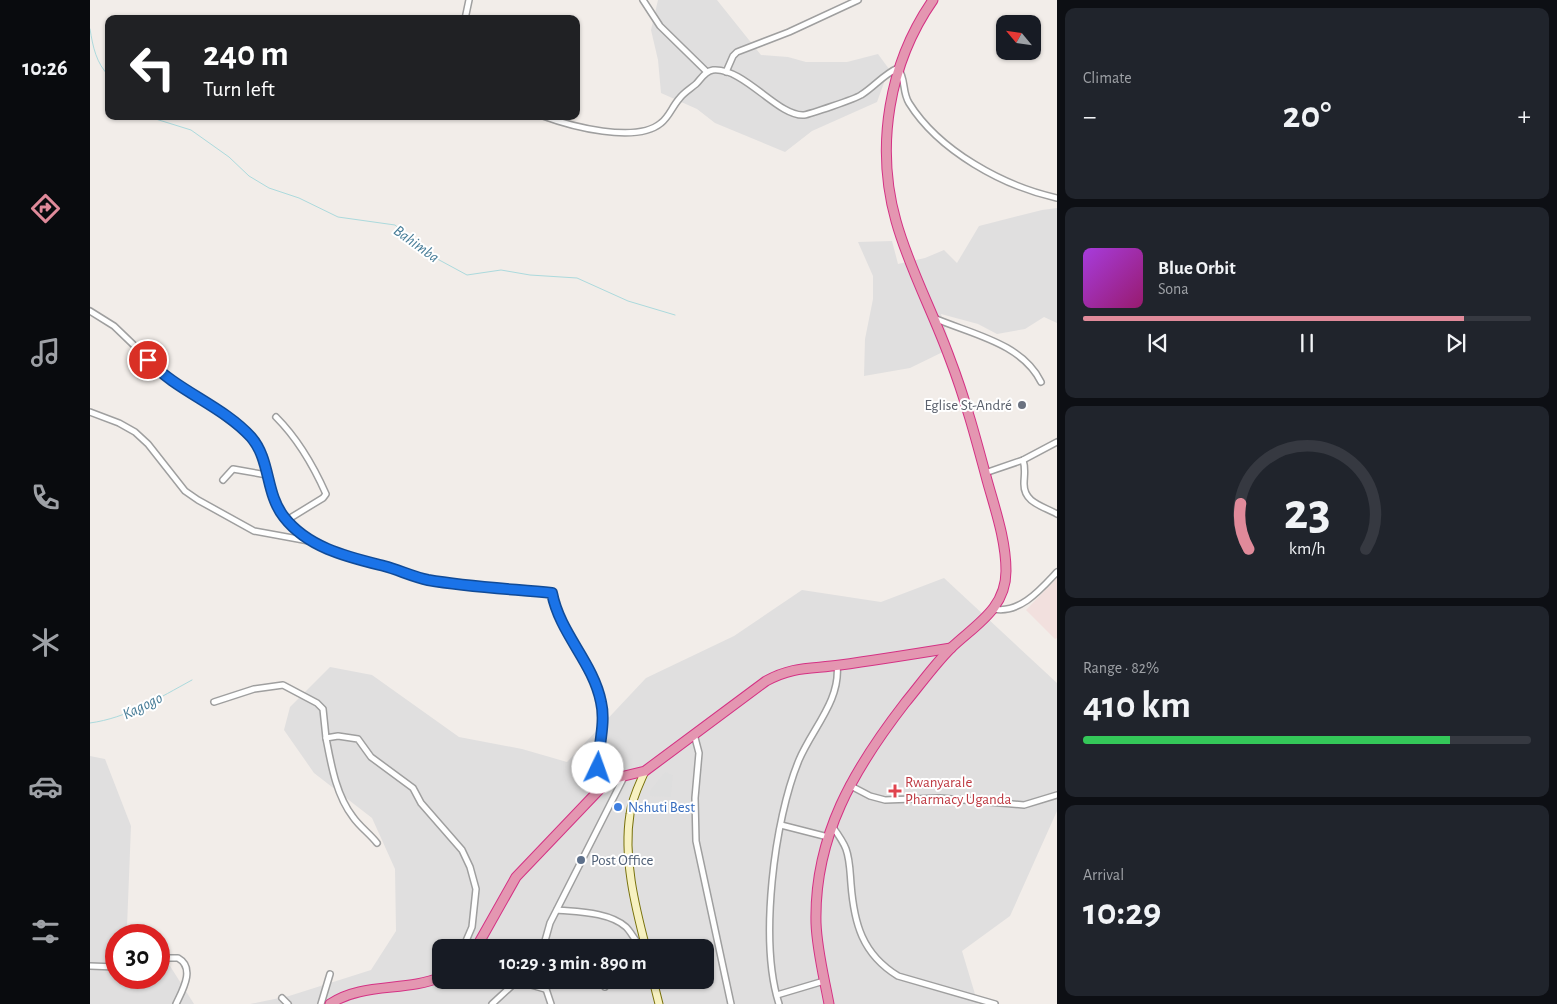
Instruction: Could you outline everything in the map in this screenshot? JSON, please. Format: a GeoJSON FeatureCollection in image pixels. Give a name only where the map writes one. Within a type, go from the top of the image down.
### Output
{"type":"FeatureCollection","features":[{"type":"Feature","properties":{"kind":"highway"},"geometry":{"type":"LineString","coordinates":[[829,1004],[817,938],[816,907],[819,882],[832,825],[849,785],[886,729],[951,648],[994,609],[1004,584],[1005,560],[1000,527],[985,472],[950,359],[897,226],[890,188],[887,159],[889,113],[898,68],[914,31],[933,0]]}},
{"type":"Feature","properties":{"kind":"highway"},"geometry":{"type":"LineString","coordinates":[[481,939],[516,877],[600,790],[610,781],[625,775],[645,771],[754,689],[777,676],[805,667],[837,665],[951,648]]}},
{"type":"Feature","properties":{"kind":"highway"},"geometry":{"type":"LineString","coordinates":[[333,1003],[360,992],[412,986],[432,980]]}},
{"type":"Feature","properties":{"kind":"street"},"geometry":{"type":"LineString","coordinates":[[466,15],[469,0]]}},
{"type":"Feature","properties":{"kind":"street"},"geometry":{"type":"LineString","coordinates":[[643,0],[660,26],[706,72]]}},
{"type":"Feature","properties":{"kind":"street"},"geometry":{"type":"LineString","coordinates":[[726,72],[733,56],[737,52],[781,35],[858,0]]}},
{"type":"Feature","properties":{"kind":"street"},"geometry":{"type":"LineString","coordinates":[[559,120],[596,129],[635,132],[648,130],[662,123],[680,97],[706,72],[716,70],[726,72],[763,92],[772,101],[800,115],[858,96],[898,68],[904,76],[908,102],[930,130],[950,149],[1004,179],[1024,188],[1057,198]]}},
{"type":"Feature","properties":{"kind":"street"},"geometry":{"type":"LineString","coordinates":[[90,310],[114,326],[166,376],[200,398],[250,436],[265,461],[267,475],[277,506],[287,520],[310,541]]}},
{"type":"Feature","properties":{"kind":"street"},"geometry":{"type":"LineString","coordinates":[[934,318],[1010,350],[1027,363],[1041,382]]}},
{"type":"Feature","properties":{"kind":"street"},"geometry":{"type":"LineString","coordinates":[[90,412],[119,423],[134,432],[148,444],[185,491],[254,531],[310,541],[348,556],[427,580],[552,593],[557,615],[585,661],[601,701],[602,719],[598,768],[600,790]]}},
{"type":"Feature","properties":{"kind":"street"},"geometry":{"type":"LineString","coordinates":[[276,417],[290,432],[326,494],[323,498],[287,520]]}},
{"type":"Feature","properties":{"kind":"street"},"geometry":{"type":"LineString","coordinates":[[985,472],[1023,460],[1057,442]]}},
{"type":"Feature","properties":{"kind":"street"},"geometry":{"type":"LineString","coordinates":[[1023,460],[1025,470],[1024,490],[1028,497],[1038,506],[1057,514]]}},
{"type":"Feature","properties":{"kind":"street"},"geometry":{"type":"LineString","coordinates":[[223,480],[233,469],[267,475]]}},
{"type":"Feature","properties":{"kind":"street"},"geometry":{"type":"LineString","coordinates":[[994,609],[1005,610],[1020,604],[1033,595],[1057,572]]}},
{"type":"Feature","properties":{"kind":"street"},"geometry":{"type":"LineString","coordinates":[[779,1004],[772,976],[770,936],[773,881],[781,825],[795,769],[836,691],[837,665]]}},
{"type":"Feature","properties":{"kind":"street"},"geometry":{"type":"LineString","coordinates":[[214,702],[228,695],[283,685],[317,703],[323,709],[332,770],[343,799],[352,817],[377,843]]}},
{"type":"Feature","properties":{"kind":"street"},"geometry":{"type":"LineString","coordinates":[[694,734],[699,753],[695,798],[696,841],[731,1004]]}},
{"type":"Feature","properties":{"kind":"street"},"geometry":{"type":"LineString","coordinates":[[326,738],[338,736],[362,741],[371,757],[413,788],[421,803],[462,850],[476,889],[472,927],[467,939]]}},
{"type":"Feature","properties":{"kind":"street"},"geometry":{"type":"LineString","coordinates":[[643,939],[634,890],[628,830],[634,798],[645,771]]}},
{"type":"Feature","properties":{"kind":"street"},"geometry":{"type":"LineString","coordinates":[[545,939],[550,923],[625,775]]}},
{"type":"Feature","properties":{"kind":"street"},"geometry":{"type":"LineString","coordinates":[[849,785],[870,796],[885,800],[940,798],[1024,805],[1057,795]]}},
{"type":"Feature","properties":{"kind":"street"},"geometry":{"type":"LineString","coordinates":[[781,825],[828,837]]}},
{"type":"Feature","properties":{"kind":"street"},"geometry":{"type":"LineString","coordinates":[[832,825],[846,850],[858,927],[872,956],[884,968],[898,976],[995,1004]]}},
{"type":"Feature","properties":{"kind":"street"},"geometry":{"type":"LineString","coordinates":[[557,910],[613,920],[627,928],[632,939]]}},
{"type":"Feature","properties":{"kind":"street"},"geometry":{"type":"LineString","coordinates":[[170,958],[181,960],[186,969],[186,982],[176,1004]]}},
{"type":"Feature","properties":{"kind":"street"},"geometry":{"type":"LineString","coordinates":[[90,966],[105,967]]}},
{"type":"Feature","properties":{"kind":"street"},"geometry":{"type":"LineString","coordinates":[[321,1004],[330,974]]}},
{"type":"Feature","properties":{"kind":"street"},"geometry":{"type":"LineString","coordinates":[[777,995],[824,981]]}},
{"type":"Feature","properties":{"kind":"street"},"geometry":{"type":"LineString","coordinates":[[492,1004],[508,989]]}},
{"type":"Feature","properties":{"kind":"street"},"geometry":{"type":"LineString","coordinates":[[545,989],[551,1004]]}},
{"type":"Feature","properties":{"kind":"street"},"geometry":{"type":"LineString","coordinates":[[655,989],[659,1004]]}},
{"type":"Feature","properties":{"kind":"street"},"geometry":{"type":"LineString","coordinates":[[282,998],[288,1004]]}},
{"type":"Feature","properties":{"kind":"shaded area"},"geometry":{"type":"Polygon","coordinates":[[[658,0],[717,0],[761,55],[788,57],[806,62],[847,62],[878,54],[889,69],[877,102],[812,131],[785,152],[715,123],[697,109],[661,93],[658,60],[651,30],[658,0]]]}},
{"type":"Feature","properties":{"kind":"shaded area"},"geometry":{"type":"Polygon","coordinates":[[[1057,208],[1057,323],[1044,317],[1025,329],[997,334],[978,324],[941,314],[951,348],[910,368],[864,376],[865,339],[873,299],[873,276],[858,242],[892,241],[898,264],[925,258],[944,250],[957,263],[979,226],[1057,208]]]}},
{"type":"Feature","properties":{"kind":"shaded area"},"geometry":{"type":"Polygon","coordinates":[[[944,578],[1057,683],[1057,811],[1010,916],[962,951],[978,1004],[250,1004],[289,996],[371,970],[396,931],[395,869],[372,818],[314,773],[284,730],[290,707],[330,667],[372,675],[459,737],[522,749],[567,762],[646,678],[734,636],[802,590],[881,602],[944,578]]]}},
{"type":"Feature","properties":{"kind":"shaded area"},"geometry":{"type":"Polygon","coordinates":[[[1057,578],[1057,638],[1055,639],[1026,610],[1057,578]]]}},
{"type":"Feature","properties":{"kind":"shaded area"},"geometry":{"type":"Polygon","coordinates":[[[90,756],[105,759],[131,826],[127,924],[105,924],[105,989],[170,989],[170,966],[194,1004],[90,1004],[90,756]]]}},
{"type":"Feature","properties":{"kind":"shaded area"},"geometry":{"type":"Polygon","coordinates":[[[665,772],[673,775],[671,797],[650,796],[650,791],[665,772]]]}},
{"type":"Feature","properties":{"kind":"waterway","name":"Bahimba"},"geometry":{"type":"LineString","coordinates":[[90,29],[98,60],[105,71]]}},
{"type":"Feature","properties":{"kind":"waterway","name":"Bahimba"},"geometry":{"type":"LineString","coordinates":[[159,120],[191,130],[229,157],[249,176],[269,188],[299,198],[338,217],[395,225],[430,255],[467,275],[501,270],[530,275],[577,278],[628,301],[675,315]]}},
{"type":"Feature","properties":{"kind":"waterway","name":"Kagogo"},"geometry":{"type":"LineString","coordinates":[[90,723],[130,712],[192,680]]}},
{"type":"Feature","properties":{"kind":"place","name":"Eglise St-André"},"geometry":{"type":"Point","coordinates":[1022,405]}},
{"type":"Feature","properties":{"kind":"place","name":"Rwanyarale Pharmacy Uganda"},"geometry":{"type":"Point","coordinates":[895,791]}},
{"type":"Feature","properties":{"kind":"place","name":"Nshuti Best"},"geometry":{"type":"Point","coordinates":[618,807]}},
{"type":"Feature","properties":{"kind":"place","name":"Post Office"},"geometry":{"type":"Point","coordinates":[581,860]}},
{"type":"Feature","properties":{"kind":"route"},"geometry":{"type":"LineString","coordinates":[[148,360],[166,376],[200,398],[250,436],[256,443],[265,461],[277,506],[287,520],[310,541],[348,556],[427,580],[552,593],[557,615],[585,661],[601,701],[602,719],[598,768]]}}]}
